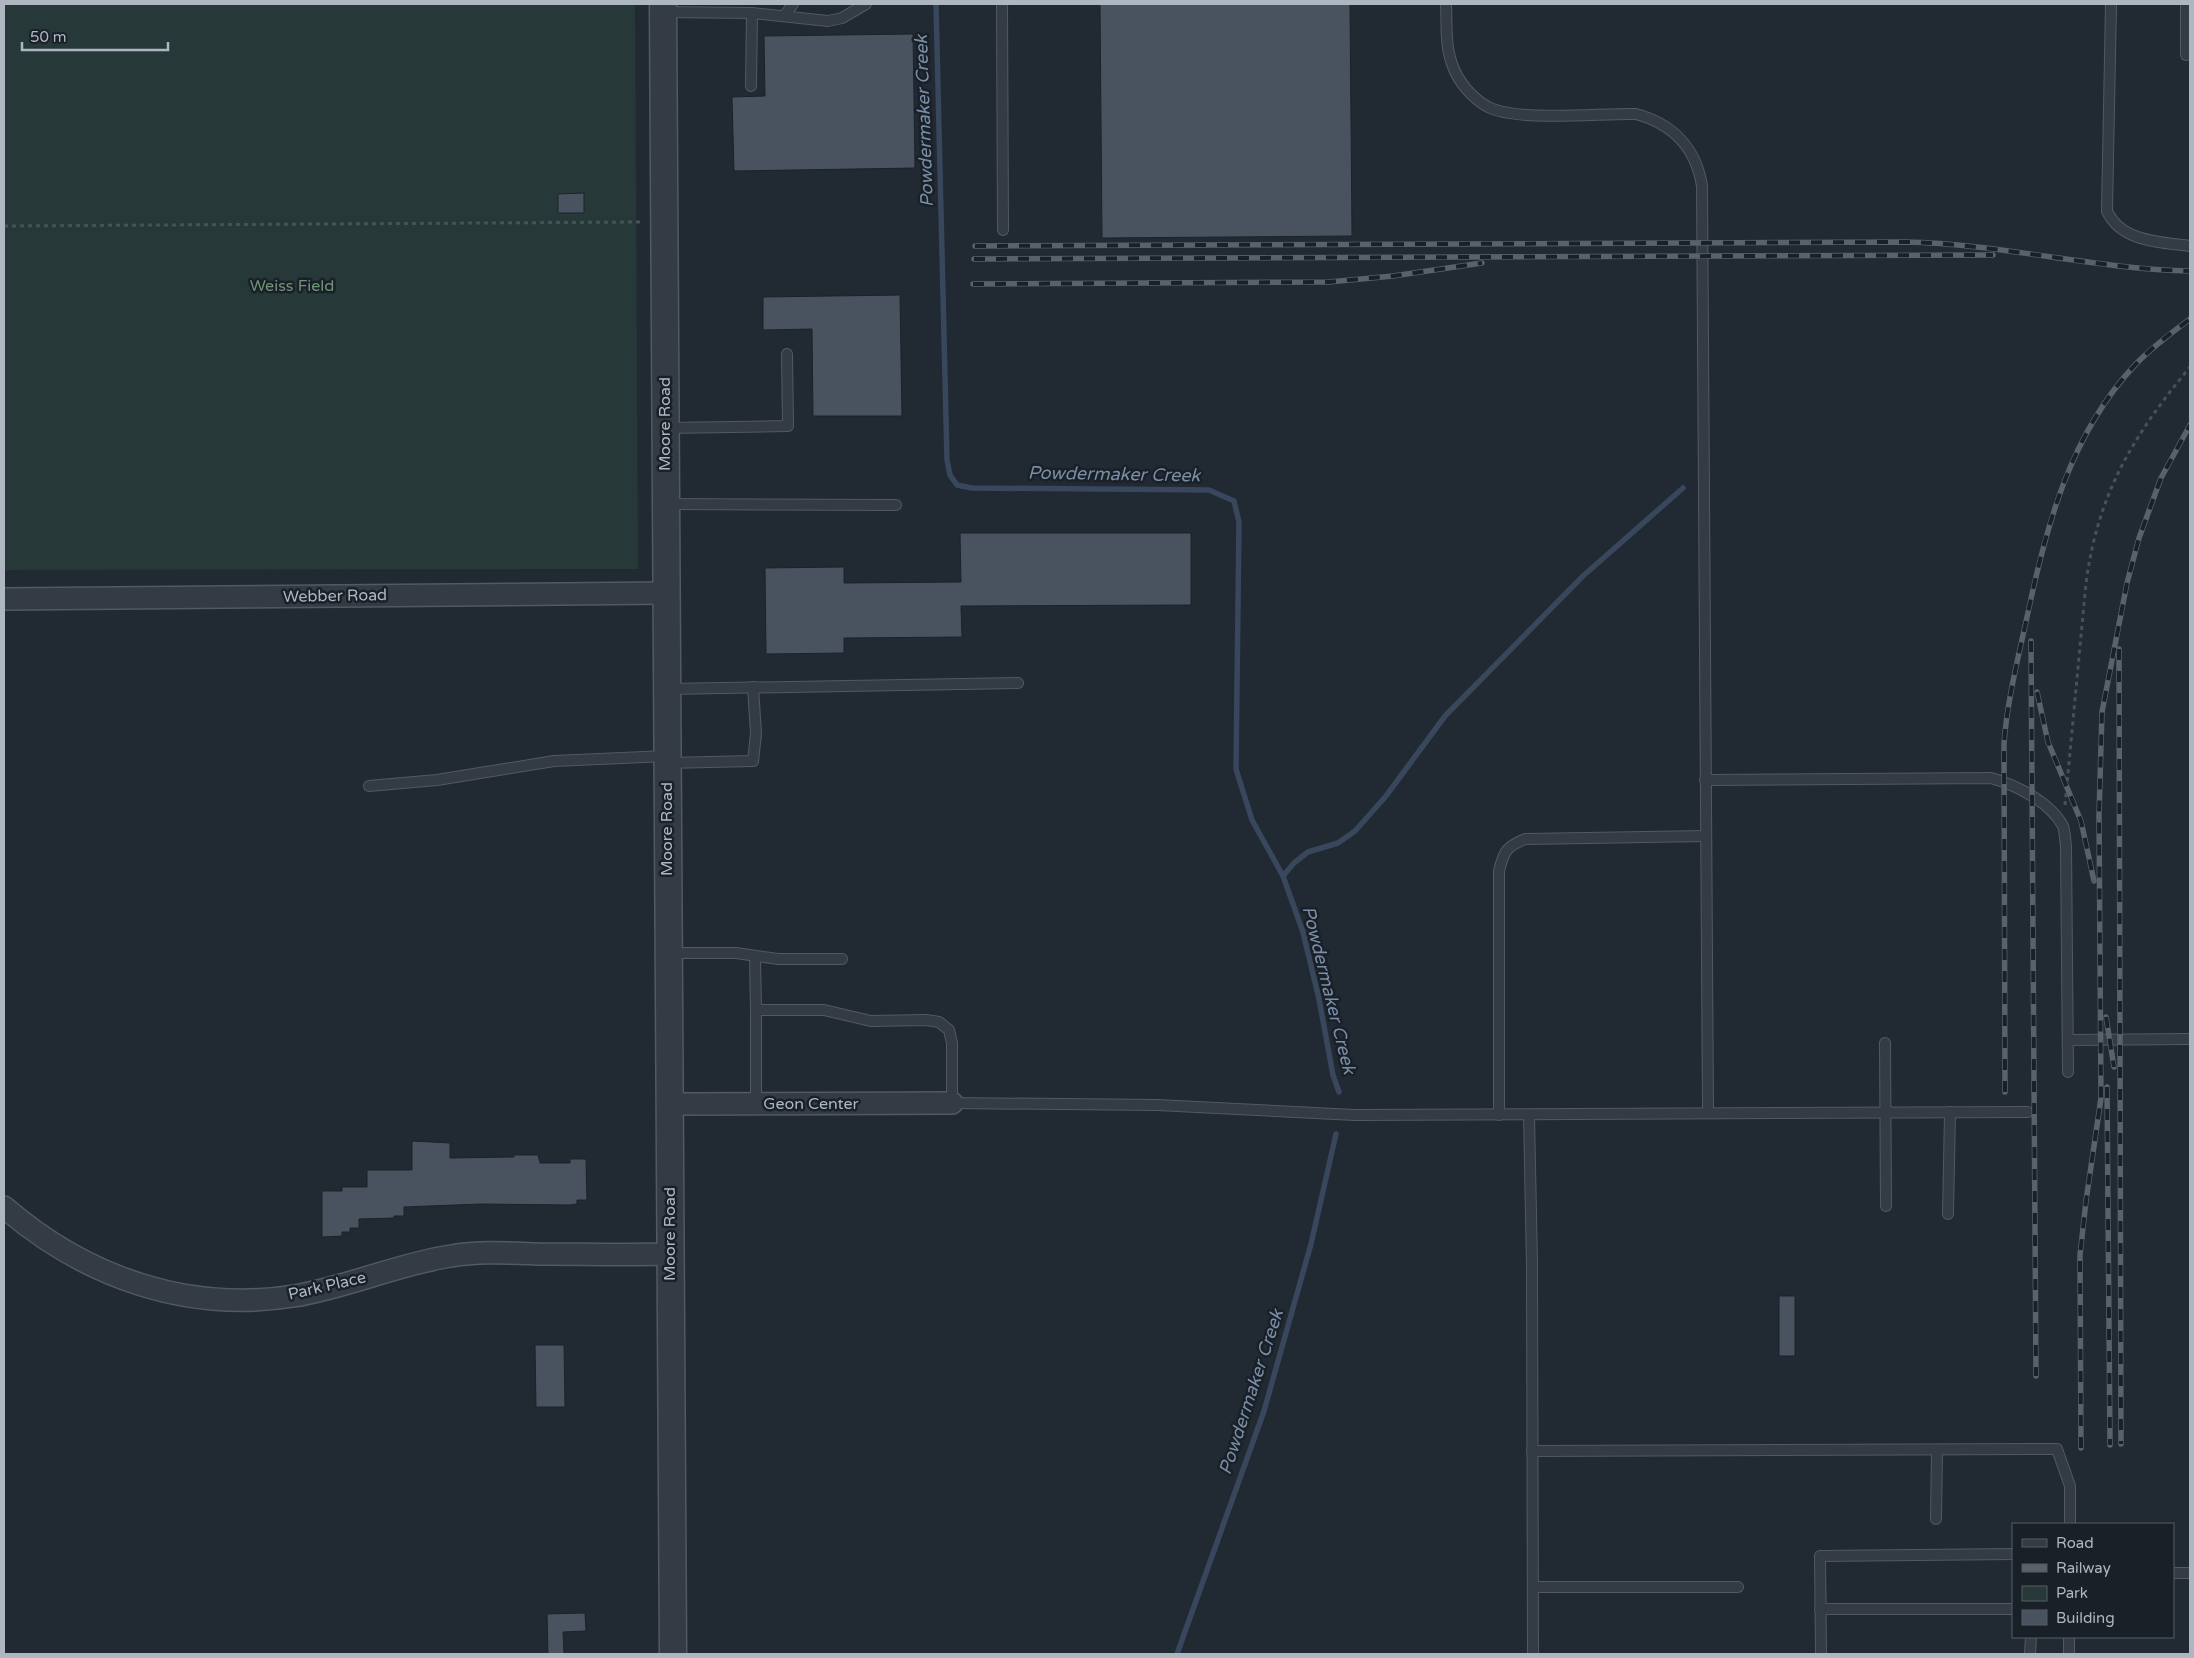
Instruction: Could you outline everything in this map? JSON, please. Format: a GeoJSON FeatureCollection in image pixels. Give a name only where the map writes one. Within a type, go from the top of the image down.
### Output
{"type":"FeatureCollection","features":[{"type":"Feature","properties":{"kind":"street","name":"Moore Road"},"geometry":{"type":"LineString","coordinates":[[663,8],[673,1654]]}},
{"type":"Feature","properties":{"kind":"street","name":"Webber Road"},"geometry":{"type":"LineString","coordinates":[[4,599],[666,593]]}},
{"type":"Feature","properties":{"kind":"street","name":"Geon Center"},"geometry":{"type":"LineString","coordinates":[[670,1104],[952,1103]]}},
{"type":"Feature","properties":{"kind":"street","name":"Park Place"},"geometry":{"type":"LineString","coordinates":[[4,1207],[27,1227],[89,1266],[143,1285],[189,1297],[245,1300],[294,1296],[336,1287],[417,1262],[453,1255],[512,1253],[670,1254]]}},
{"type":"Feature","properties":{"kind":"lane"},"geometry":{"type":"LineString","coordinates":[[784,15],[793,4]]}},
{"type":"Feature","properties":{"kind":"lane"},"geometry":{"type":"LineString","coordinates":[[663,8],[697,8],[784,15],[828,21],[842,18],[866,4]]}},
{"type":"Feature","properties":{"kind":"lane"},"geometry":{"type":"LineString","coordinates":[[1002,4],[1003,230]]}},
{"type":"Feature","properties":{"kind":"lane"},"geometry":{"type":"LineString","coordinates":[[1446,4],[1447,35],[1452,63],[1463,85],[1489,107],[1530,115],[1627,114],[1650,118],[1675,132],[1685,143],[1699,170],[1702,186],[1708,1112]]}},
{"type":"Feature","properties":{"kind":"lane"},"geometry":{"type":"LineString","coordinates":[[2111,4],[2107,211],[2111,221],[2119,229],[2131,235],[2164,243],[2190,246]]}},
{"type":"Feature","properties":{"kind":"lane"},"geometry":{"type":"LineString","coordinates":[[2186,4],[2186,56]]}},
{"type":"Feature","properties":{"kind":"lane"},"geometry":{"type":"LineString","coordinates":[[751,86],[752,13]]}},
{"type":"Feature","properties":{"kind":"lane"},"geometry":{"type":"LineString","coordinates":[[665,428],[788,426],[786,354]]}},
{"type":"Feature","properties":{"kind":"lane"},"geometry":{"type":"LineString","coordinates":[[665,504],[896,505]]}},
{"type":"Feature","properties":{"kind":"lane"},"geometry":{"type":"LineString","coordinates":[[666,689],[1018,683]]}},
{"type":"Feature","properties":{"kind":"lane"},"geometry":{"type":"LineString","coordinates":[[369,786],[436,780],[554,761],[667,759],[753,761],[756,734],[753,687]]}},
{"type":"Feature","properties":{"kind":"lane"},"geometry":{"type":"LineString","coordinates":[[1706,780],[1991,778],[2004,782],[2033,798],[2054,813],[2064,828],[2066,846],[2068,1072]]}},
{"type":"Feature","properties":{"kind":"lane"},"geometry":{"type":"LineString","coordinates":[[1499,1115],[1498,871],[1503,855],[1511,845],[1525,839],[1706,836]]}},
{"type":"Feature","properties":{"kind":"lane"},"geometry":{"type":"LineString","coordinates":[[668,954],[736,953],[778,959],[842,959]]}},
{"type":"Feature","properties":{"kind":"lane"},"geometry":{"type":"LineString","coordinates":[[755,956],[756,1104]]}},
{"type":"Feature","properties":{"kind":"lane"},"geometry":{"type":"LineString","coordinates":[[756,1010],[824,1010],[871,1021],[926,1020],[939,1022],[948,1030],[952,1043],[952,1103],[1149,1104],[1320,1114],[1529,1116],[1708,1112],[2028,1112]]}},
{"type":"Feature","properties":{"kind":"lane"},"geometry":{"type":"LineString","coordinates":[[2068,1040],[2190,1039]]}},
{"type":"Feature","properties":{"kind":"lane"},"geometry":{"type":"LineString","coordinates":[[1885,1043],[1886,1206]]}},
{"type":"Feature","properties":{"kind":"lane"},"geometry":{"type":"LineString","coordinates":[[1948,1214],[1950,1112]]}},
{"type":"Feature","properties":{"kind":"lane"},"geometry":{"type":"LineString","coordinates":[[1529,1116],[1533,1654]]}},
{"type":"Feature","properties":{"kind":"lane"},"geometry":{"type":"LineString","coordinates":[[1936,1519],[1937,1450]]}},
{"type":"Feature","properties":{"kind":"lane"},"geometry":{"type":"LineString","coordinates":[[1532,1452],[2058,1450],[2070,1486],[2070,1523]]}},
{"type":"Feature","properties":{"kind":"lane"},"geometry":{"type":"LineString","coordinates":[[1821,1654],[1820,1556],[2012,1554]]}},
{"type":"Feature","properties":{"kind":"lane"},"geometry":{"type":"LineString","coordinates":[[2174,1573],[2190,1573]]}},
{"type":"Feature","properties":{"kind":"lane"},"geometry":{"type":"LineString","coordinates":[[1533,1586],[1738,1587]]}},
{"type":"Feature","properties":{"kind":"lane"},"geometry":{"type":"LineString","coordinates":[[1820,1609],[2012,1609]]}},
{"type":"Feature","properties":{"kind":"lane"},"geometry":{"type":"LineString","coordinates":[[2030,1654],[2031,1638]]}},
{"type":"Feature","properties":{"kind":"lane"},"geometry":{"type":"LineString","coordinates":[[2069,1638],[2069,1654]]}},
{"type":"Feature","properties":{"kind":"path"},"geometry":{"type":"LineString","coordinates":[[4,226],[664,222]]}},
{"type":"Feature","properties":{"kind":"path"},"geometry":{"type":"LineString","coordinates":[[2064,828],[2090,550],[2109,491],[2138,437],[2162,401],[2190,367]]}},
{"type":"Feature","properties":{"kind":"green space","name":"Weiss Field"},"geometry":{"type":"Polygon","coordinates":[[[4,4],[635,4],[638,569],[4,570],[4,4]]]}},
{"type":"Feature","properties":{"kind":"building"},"geometry":{"type":"Polygon","coordinates":[[[1100,4],[1350,4],[1352,236],[1102,238],[1100,4]]]}},
{"type":"Feature","properties":{"kind":"building"},"geometry":{"type":"Polygon","coordinates":[[[913,34],[915,168],[734,171],[732,97],[765,96],[764,36],[913,34]]]}},
{"type":"Feature","properties":{"kind":"building"},"geometry":{"type":"Polygon","coordinates":[[[584,193],[584,213],[558,213],[558,194],[584,193]]]}},
{"type":"Feature","properties":{"kind":"building"},"geometry":{"type":"Polygon","coordinates":[[[900,295],[902,416],[813,416],[812,329],[763,330],[763,297],[900,295]]]}},
{"type":"Feature","properties":{"kind":"building"},"geometry":{"type":"Polygon","coordinates":[[[960,533],[1191,533],[1191,605],[961,606],[962,637],[844,638],[844,653],[766,654],[765,568],[844,567],[844,583],[961,582],[960,533]]]}},
{"type":"Feature","properties":{"kind":"building"},"geometry":{"type":"Polygon","coordinates":[[[412,1141],[450,1143],[450,1158],[538,1155],[540,1163],[570,1163],[570,1159],[586,1159],[587,1200],[577,1200],[577,1204],[570,1205],[480,1204],[404,1207],[404,1216],[359,1219],[359,1228],[350,1228],[350,1232],[342,1232],[342,1236],[322,1237],[322,1191],[342,1191],[342,1187],[367,1187],[367,1170],[412,1170],[412,1141]]]}},
{"type":"Feature","properties":{"kind":"building"},"geometry":{"type":"Polygon","coordinates":[[[1779,1296],[1795,1296],[1795,1356],[1779,1356],[1779,1296]]]}},
{"type":"Feature","properties":{"kind":"building"},"geometry":{"type":"Polygon","coordinates":[[[535,1345],[564,1345],[565,1407],[536,1407],[535,1345]]]}},
{"type":"Feature","properties":{"kind":"building"},"geometry":{"type":"Polygon","coordinates":[[[585,1613],[586,1631],[563,1632],[564,1654],[548,1654],[547,1614],[585,1613]]]}},
{"type":"Feature","properties":{"kind":"waterway","name":"Powdermaker Creek"},"geometry":{"type":"LineString","coordinates":[[936,4],[947,460],[950,475],[957,485],[972,488],[1209,490],[1234,501],[1239,522],[1236,769],[1252,820],[1283,876],[1303,932],[1319,999],[1333,1075],[1339,1092]]}},
{"type":"Feature","properties":{"kind":"waterway"},"geometry":{"type":"LineString","coordinates":[[1283,876],[1294,863],[1308,852],[1338,843],[1355,831],[1386,796],[1445,716],[1583,576],[1683,488]]}},
{"type":"Feature","properties":{"kind":"waterway","name":"Powdermaker Creek"},"geometry":{"type":"LineString","coordinates":[[1177,1654],[1264,1411],[1311,1244],[1336,1134]]}},
{"type":"Feature","properties":{"kind":"railway"},"geometry":{"type":"LineString","coordinates":[[975,246],[1906,242],[1977,247],[2119,266],[2190,271]]}},
{"type":"Feature","properties":{"kind":"railway"},"geometry":{"type":"LineString","coordinates":[[974,259],[1993,255]]}},
{"type":"Feature","properties":{"kind":"railway"},"geometry":{"type":"LineString","coordinates":[[973,284],[1329,282],[1393,276],[1482,263]]}},
{"type":"Feature","properties":{"kind":"railway"},"geometry":{"type":"LineString","coordinates":[[2005,1092],[2004,744],[2010,696],[2034,583],[2052,516],[2064,483],[2077,451],[2093,421],[2112,392],[2135,365],[2168,335],[2190,319]]}},
{"type":"Feature","properties":{"kind":"railway"},"geometry":{"type":"LineString","coordinates":[[2081,1448],[2080,1255],[2101,1098],[2099,816],[2102,712],[2127,583],[2139,538],[2161,478],[2190,425]]}},
{"type":"Feature","properties":{"kind":"railway"},"geometry":{"type":"LineString","coordinates":[[2031,641],[2036,1376]]}},
{"type":"Feature","properties":{"kind":"railway"},"geometry":{"type":"LineString","coordinates":[[2119,649],[2121,1444]]}},
{"type":"Feature","properties":{"kind":"railway"},"geometry":{"type":"LineString","coordinates":[[2037,692],[2048,742],[2081,821],[2094,881]]}},
{"type":"Feature","properties":{"kind":"railway"},"geometry":{"type":"LineString","coordinates":[[2106,1017],[2114,1067]]}},
{"type":"Feature","properties":{"kind":"railway"},"geometry":{"type":"LineString","coordinates":[[2107,1087],[2110,1445]]}}]}
